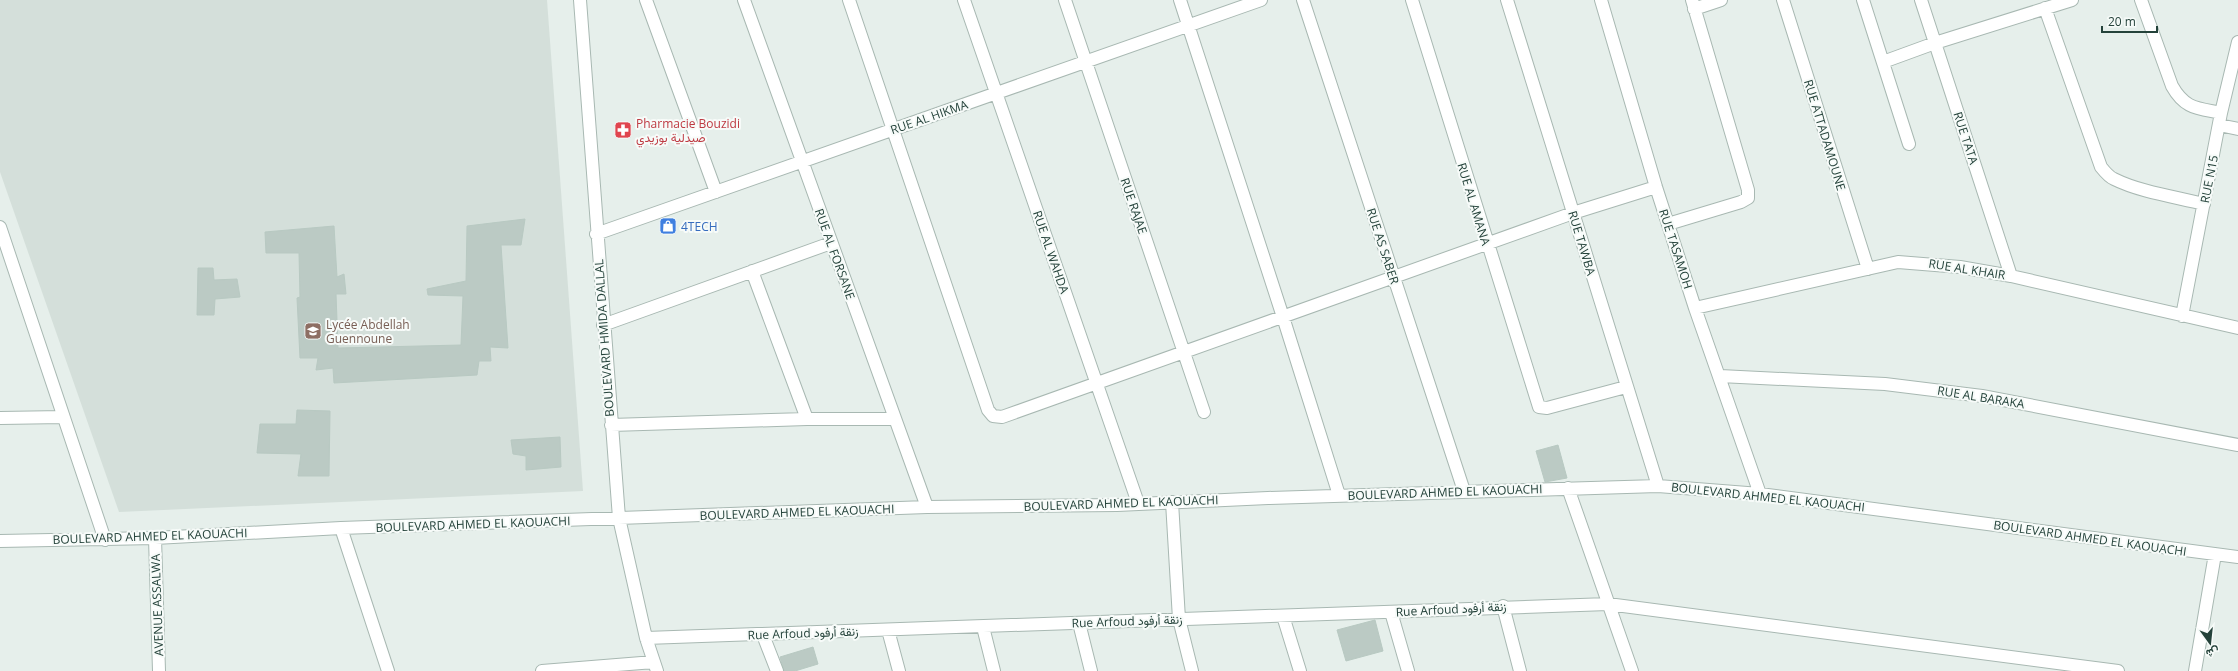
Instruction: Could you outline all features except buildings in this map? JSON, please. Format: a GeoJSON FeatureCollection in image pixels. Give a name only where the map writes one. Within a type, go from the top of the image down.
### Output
{"type":"FeatureCollection","features":[{"type":"Feature","properties":{"kind":"street","name":"BOULEVARD HMIDA DALLAL"},"geometry":{"type":"LineString","coordinates":[[580,0],[610,425],[619,518],[646,638],[656,666]]}},
{"type":"Feature","properties":{"kind":"street"},"geometry":{"type":"LineString","coordinates":[[646,0],[716,192]]}},
{"type":"Feature","properties":{"kind":"street","name":"RUE AL FORSANE"},"geometry":{"type":"LineString","coordinates":[[744,0],[927,507]]}},
{"type":"Feature","properties":{"kind":"street"},"geometry":{"type":"LineString","coordinates":[[849,0],[988,410],[993,416],[1002,417],[1573,213],[1656,187]]}},
{"type":"Feature","properties":{"kind":"street","name":"RUE AL WAHDA"},"geometry":{"type":"LineString","coordinates":[[964,0],[1138,503]]}},
{"type":"Feature","properties":{"kind":"street","name":"RUE RAJAE"},"geometry":{"type":"LineString","coordinates":[[1065,0],[1204,412]]}},
{"type":"Feature","properties":{"kind":"street"},"geometry":{"type":"LineString","coordinates":[[1180,0],[1283,317],[1339,496]]}},
{"type":"Feature","properties":{"kind":"street","name":"RUE AL HIKMA"},"geometry":{"type":"LineString","coordinates":[[596,234],[1261,0]]}},
{"type":"Feature","properties":{"kind":"street","name":"RUE AS SABER"},"geometry":{"type":"LineString","coordinates":[[1303,0],[1464,491]]}},
{"type":"Feature","properties":{"kind":"street","name":"RUE AL AMANA"},"geometry":{"type":"LineString","coordinates":[[1412,0],[1539,407],[1547,408],[1626,387]]}},
{"type":"Feature","properties":{"kind":"street","name":"RUE TAWBA"},"geometry":{"type":"LineString","coordinates":[[1507,0],[1658,486]]}},
{"type":"Feature","properties":{"kind":"street","name":"RUE TASAMOH"},"geometry":{"type":"LineString","coordinates":[[1601,0],[1656,187],[1695,308],[1760,494]]}},
{"type":"Feature","properties":{"kind":"street"},"geometry":{"type":"LineString","coordinates":[[1668,224],[1741,202],[1748,198],[1748,190],[1693,4],[1721,0]]}},
{"type":"Feature","properties":{"kind":"street","name":"RUE ATTADAMOUNE"},"geometry":{"type":"LineString","coordinates":[[1783,0],[1868,269]]}},
{"type":"Feature","properties":{"kind":"street"},"geometry":{"type":"LineString","coordinates":[[1863,0],[1909,144]]}},
{"type":"Feature","properties":{"kind":"street","name":"RUE TATA"},"geometry":{"type":"LineString","coordinates":[[1921,0],[2011,276]]}},
{"type":"Feature","properties":{"kind":"street"},"geometry":{"type":"LineString","coordinates":[[1883,62],[1936,43],[2072,0]]}},
{"type":"Feature","properties":{"kind":"street"},"geometry":{"type":"LineString","coordinates":[[2141,0],[2172,86],[2179,99],[2238,129]]}},
{"type":"Feature","properties":{"kind":"street"},"geometry":{"type":"LineString","coordinates":[[2045,8],[2101,167],[2114,179],[2204,204]]}},
{"type":"Feature","properties":{"kind":"street","name":"RUE N15"},"geometry":{"type":"LineString","coordinates":[[2182,316],[2220,119],[2238,42]]}},
{"type":"Feature","properties":{"kind":"street"},"geometry":{"type":"LineString","coordinates":[[0,227],[62,417],[105,540]]}},
{"type":"Feature","properties":{"kind":"street"},"geometry":{"type":"LineString","coordinates":[[603,325],[831,243]]}},
{"type":"Feature","properties":{"kind":"street","name":"RUE AL KHAIR"},"geometry":{"type":"LineString","coordinates":[[1695,308],[1898,262],[1922,262],[2011,276],[2238,328]]}},
{"type":"Feature","properties":{"kind":"street"},"geometry":{"type":"LineString","coordinates":[[752,271],[807,418]]}},
{"type":"Feature","properties":{"kind":"street","name":"RUE AL BARAKA"},"geometry":{"type":"LineString","coordinates":[[1720,376],[1885,384],[1982,396],[2238,445]]}},
{"type":"Feature","properties":{"kind":"street"},"geometry":{"type":"LineString","coordinates":[[0,418],[62,417]]}},
{"type":"Feature","properties":{"kind":"street"},"geometry":{"type":"LineString","coordinates":[[610,425],[807,418],[895,419]]}},
{"type":"Feature","properties":{"kind":"street","name":"BOULEVARD AHMED EL KAOUACHI"},"geometry":{"type":"LineString","coordinates":[[0,541],[105,540],[341,528],[927,507],[1138,503],[1464,491],[1658,486],[1760,494],[2238,557]]}},
{"type":"Feature","properties":{"kind":"street"},"geometry":{"type":"LineString","coordinates":[[1568,488],[1632,671]]}},
{"type":"Feature","properties":{"kind":"street"},"geometry":{"type":"LineString","coordinates":[[1172,502],[1179,619],[1192,671]]}},
{"type":"Feature","properties":{"kind":"street"},"geometry":{"type":"LineString","coordinates":[[341,528],[388,671]]}},
{"type":"Feature","properties":{"kind":"street","name":"AVENUE ASSALWA"},"geometry":{"type":"LineString","coordinates":[[155,538],[160,671]]}},
{"type":"Feature","properties":{"kind":"street"},"geometry":{"type":"LineString","coordinates":[[2195,671],[2215,554]]}},
{"type":"Feature","properties":{"kind":"street","name":"Rue Arfoud زنقة أرفود"},"geometry":{"type":"LineString","coordinates":[[646,638],[1391,612],[1503,606],[1608,604],[2118,671]]}},
{"type":"Feature","properties":{"kind":"street"},"geometry":{"type":"LineString","coordinates":[[1503,606],[1520,671]]}},
{"type":"Feature","properties":{"kind":"street"},"geometry":{"type":"LineString","coordinates":[[1391,612],[1408,671]]}},
{"type":"Feature","properties":{"kind":"street"},"geometry":{"type":"LineString","coordinates":[[1283,616],[1300,671]]}},
{"type":"Feature","properties":{"kind":"street"},"geometry":{"type":"LineString","coordinates":[[1079,623],[1091,671]]}},
{"type":"Feature","properties":{"kind":"street"},"geometry":{"type":"LineString","coordinates":[[983,627],[994,671]]}},
{"type":"Feature","properties":{"kind":"street"},"geometry":{"type":"LineString","coordinates":[[888,630],[899,671]]}},
{"type":"Feature","properties":{"kind":"street"},"geometry":{"type":"LineString","coordinates":[[763,634],[777,671]]}},
{"type":"Feature","properties":{"kind":"street"},"geometry":{"type":"LineString","coordinates":[[542,671],[656,666]]}},
{"type":"Feature","properties":{"kind":"shaded area","name":"Lycée Abdellah Guennoune"},"geometry":{"type":"Polygon","coordinates":[[[0,0],[547,0],[583,491],[119,512],[0,172],[0,0]]]}},
{"type":"Feature","properties":{"kind":"place","name":"Pharmacie Bouzidi صيدلية بوزيدي"},"geometry":{"type":"Point","coordinates":[623,130]}},
{"type":"Feature","properties":{"kind":"place","name":"4TECH"},"geometry":{"type":"Point","coordinates":[668,226]}},
{"type":"Feature","properties":{"kind":"place","name":"Lycée Abdellah Guennoune"},"geometry":{"type":"Point","coordinates":[313,331]}}]}
